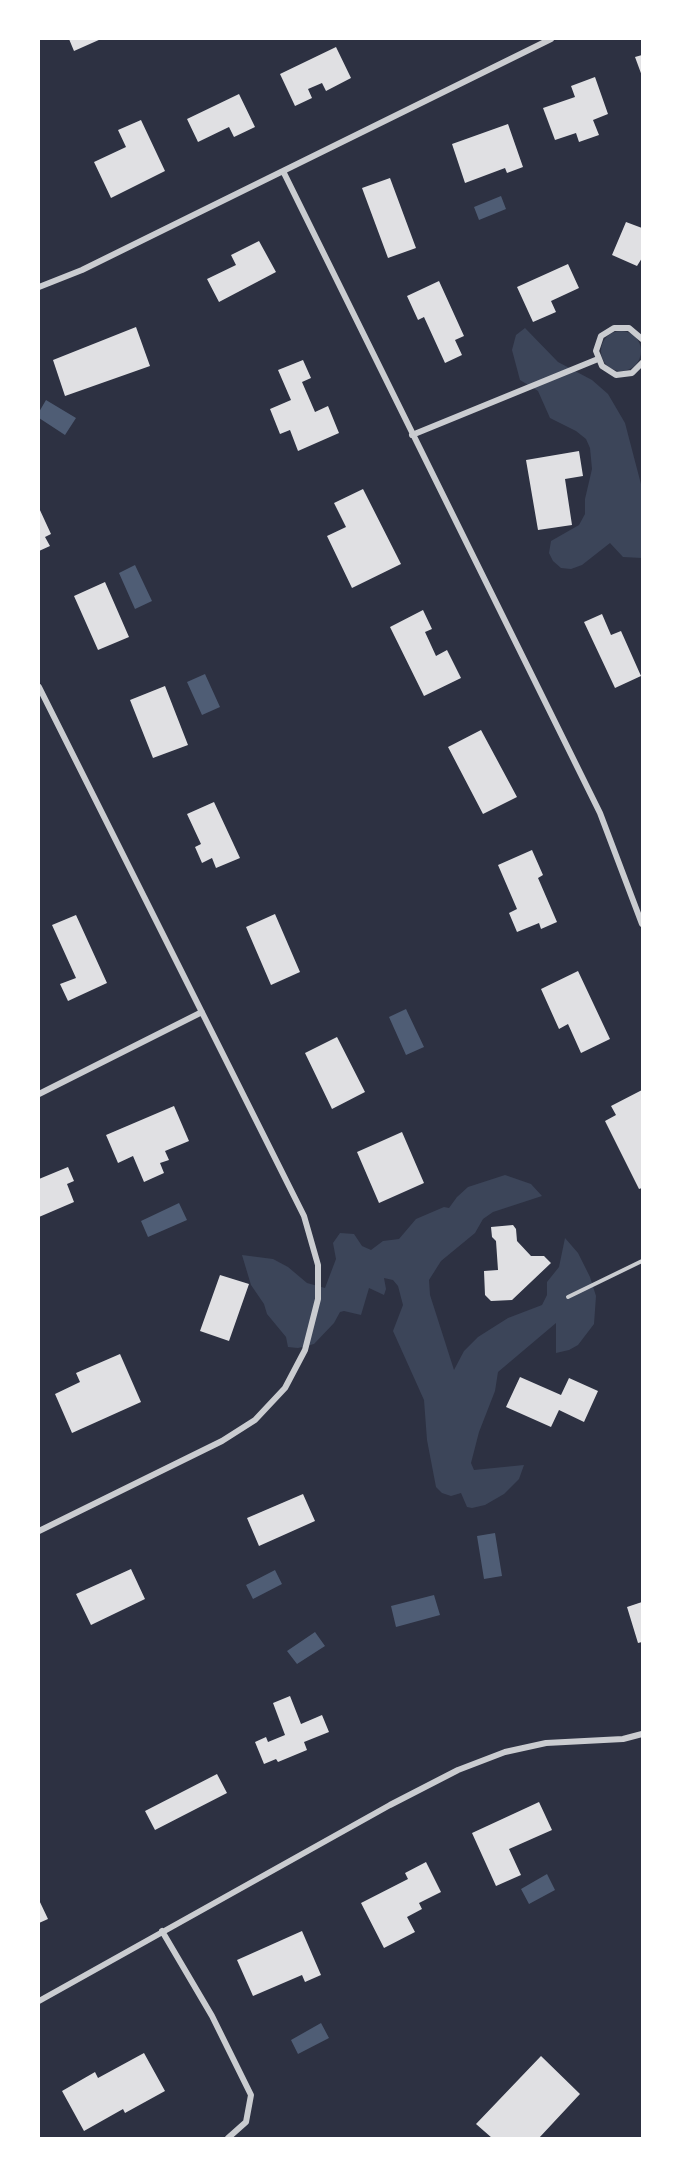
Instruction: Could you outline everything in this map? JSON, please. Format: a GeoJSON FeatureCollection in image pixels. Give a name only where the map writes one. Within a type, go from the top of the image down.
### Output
{"type":"FeatureCollection","features":[{"type":"Feature","properties":{"kind":"street"},"geometry":{"type":"LineString","coordinates":[[39,287],[82,270],[551,39]]}},
{"type":"Feature","properties":{"kind":"street"},"geometry":{"type":"LineString","coordinates":[[283,171],[600,813],[642,924]]}},
{"type":"Feature","properties":{"kind":"street"},"geometry":{"type":"LineString","coordinates":[[642,339],[629,328],[614,328],[601,336],[596,351],[598,359],[608,372],[616,375],[632,373],[642,363]]}},
{"type":"Feature","properties":{"kind":"street"},"geometry":{"type":"LineString","coordinates":[[412,435],[598,359]]}},
{"type":"Feature","properties":{"kind":"street"},"geometry":{"type":"LineString","coordinates":[[39,687],[304,1216],[318,1265],[318,1299],[305,1350],[285,1388],[255,1420],[222,1441],[39,1531]]}},
{"type":"Feature","properties":{"kind":"street"},"geometry":{"type":"LineString","coordinates":[[39,1094],[202,1012]]}},
{"type":"Feature","properties":{"kind":"street"},"geometry":{"type":"LineString","coordinates":[[39,2001],[162,1931],[458,1770],[505,1752],[546,1743],[623,1739],[642,1734]]}},
{"type":"Feature","properties":{"kind":"street"},"geometry":{"type":"LineString","coordinates":[[162,1931],[212,2016],[251,2095],[246,2122],[228,2138]]}},
{"type":"Feature","properties":{"kind":"lane"},"geometry":{"type":"LineString","coordinates":[[568,1297],[642,1261]]}},
{"type":"Feature","properties":{"kind":"shaded area"},"geometry":{"type":"Polygon","coordinates":[[[501,196],[506,209],[479,220],[474,207],[501,196]]]}},
{"type":"Feature","properties":{"kind":"shaded area"},"geometry":{"type":"Polygon","coordinates":[[[525,328],[558,362],[592,380],[608,394],[625,423],[642,488],[642,558],[623,557],[610,543],[582,565],[571,569],[561,568],[553,561],[549,553],[551,541],[579,525],[585,514],[585,499],[592,469],[590,448],[586,439],[576,431],[550,418],[538,391],[520,380],[512,350],[516,335],[525,328]]]}},
{"type":"Feature","properties":{"kind":"shaded area"},"geometry":{"type":"Polygon","coordinates":[[[621,331],[635,337],[641,351],[635,365],[621,371],[607,365],[601,351],[607,337],[621,331]]]}},
{"type":"Feature","properties":{"kind":"shaded area"},"geometry":{"type":"Polygon","coordinates":[[[46,400],[76,418],[65,435],[39,418],[39,412],[46,400]]]}},
{"type":"Feature","properties":{"kind":"shaded area"},"geometry":{"type":"Polygon","coordinates":[[[135,565],[152,601],[135,609],[119,573],[135,565]]]}},
{"type":"Feature","properties":{"kind":"shaded area"},"geometry":{"type":"Polygon","coordinates":[[[205,674],[220,707],[202,715],[187,682],[205,674]]]}},
{"type":"Feature","properties":{"kind":"shaded area"},"geometry":{"type":"Polygon","coordinates":[[[406,1009],[424,1047],[406,1055],[389,1017],[406,1009]]]}},
{"type":"Feature","properties":{"kind":"shaded area"},"geometry":{"type":"Polygon","coordinates":[[[505,1175],[531,1184],[542,1196],[493,1212],[483,1219],[475,1233],[441,1261],[429,1280],[430,1295],[454,1370],[464,1351],[478,1337],[508,1318],[542,1305],[547,1295],[547,1282],[559,1267],[565,1238],[578,1253],[590,1277],[596,1296],[594,1324],[578,1345],[556,1353],[556,1323],[498,1372],[495,1391],[479,1432],[471,1463],[474,1470],[524,1465],[519,1479],[504,1494],[485,1505],[472,1508],[467,1507],[461,1493],[451,1496],[442,1493],[436,1487],[427,1440],[424,1400],[393,1331],[403,1305],[398,1286],[393,1280],[384,1278],[386,1289],[384,1295],[369,1288],[361,1315],[340,1312],[334,1323],[314,1344],[298,1348],[288,1347],[286,1337],[267,1314],[264,1304],[251,1285],[242,1255],[273,1259],[288,1267],[307,1283],[325,1288],[336,1259],[333,1243],[340,1233],[354,1234],[362,1246],[371,1250],[383,1241],[399,1239],[416,1219],[444,1207],[449,1208],[468,1187],[505,1175]]]}},
{"type":"Feature","properties":{"kind":"shaded area"},"geometry":{"type":"Polygon","coordinates":[[[179,1203],[187,1220],[148,1237],[141,1221],[179,1203]]]}},
{"type":"Feature","properties":{"kind":"shaded area"},"geometry":{"type":"Polygon","coordinates":[[[495,1533],[502,1576],[484,1579],[477,1536],[495,1533]]]}},
{"type":"Feature","properties":{"kind":"shaded area"},"geometry":{"type":"Polygon","coordinates":[[[275,1570],[282,1584],[253,1599],[246,1585],[275,1570]]]}},
{"type":"Feature","properties":{"kind":"shaded area"},"geometry":{"type":"Polygon","coordinates":[[[434,1595],[440,1615],[396,1627],[391,1606],[434,1595]]]}},
{"type":"Feature","properties":{"kind":"shaded area"},"geometry":{"type":"Polygon","coordinates":[[[315,1632],[325,1646],[297,1664],[287,1651],[315,1632]]]}},
{"type":"Feature","properties":{"kind":"shaded area"},"geometry":{"type":"Polygon","coordinates":[[[547,1874],[555,1890],[529,1904],[521,1889],[547,1874]]]}},
{"type":"Feature","properties":{"kind":"shaded area"},"geometry":{"type":"Polygon","coordinates":[[[321,2023],[329,2038],[298,2054],[291,2040],[321,2023]]]}},
{"type":"Feature","properties":{"kind":"building"},"geometry":{"type":"Polygon","coordinates":[[[69,39],[101,39],[74,51],[69,39]]]}},
{"type":"Feature","properties":{"kind":"building"},"geometry":{"type":"Polygon","coordinates":[[[336,47],[351,78],[326,91],[322,83],[308,89],[312,98],[295,106],[280,74],[336,47]]]}},
{"type":"Feature","properties":{"kind":"building"},"geometry":{"type":"Polygon","coordinates":[[[642,55],[642,76],[635,57],[642,55]]]}},
{"type":"Feature","properties":{"kind":"building"},"geometry":{"type":"Polygon","coordinates":[[[595,77],[608,114],[593,120],[599,135],[579,142],[576,133],[555,140],[543,108],[575,97],[571,86],[595,77]]]}},
{"type":"Feature","properties":{"kind":"building"},"geometry":{"type":"Polygon","coordinates":[[[239,94],[255,127],[234,137],[229,127],[198,142],[187,119],[239,94]]]}},
{"type":"Feature","properties":{"kind":"building"},"geometry":{"type":"Polygon","coordinates":[[[141,120],[165,171],[111,198],[94,162],[126,147],[118,130],[141,120]]]}},
{"type":"Feature","properties":{"kind":"building"},"geometry":{"type":"Polygon","coordinates":[[[508,124],[523,167],[507,173],[505,168],[465,183],[452,144],[508,124]]]}},
{"type":"Feature","properties":{"kind":"building"},"geometry":{"type":"Polygon","coordinates":[[[390,178],[416,248],[388,258],[362,188],[390,178]]]}},
{"type":"Feature","properties":{"kind":"building"},"geometry":{"type":"Polygon","coordinates":[[[626,222],[642,228],[642,258],[637,266],[612,255],[626,222]]]}},
{"type":"Feature","properties":{"kind":"building"},"geometry":{"type":"Polygon","coordinates":[[[259,241],[276,272],[219,302],[207,279],[236,265],[231,255],[259,241]]]}},
{"type":"Feature","properties":{"kind":"building"},"geometry":{"type":"Polygon","coordinates":[[[568,264],[579,288],[551,301],[556,312],[533,322],[517,287],[568,264]]]}},
{"type":"Feature","properties":{"kind":"building"},"geometry":{"type":"Polygon","coordinates":[[[439,281],[464,336],[455,340],[462,355],[445,363],[424,317],[418,320],[407,296],[439,281]]]}},
{"type":"Feature","properties":{"kind":"building"},"geometry":{"type":"Polygon","coordinates":[[[136,327],[150,366],[65,396],[53,360],[136,327]]]}},
{"type":"Feature","properties":{"kind":"building"},"geometry":{"type":"Polygon","coordinates":[[[303,360],[311,378],[302,382],[315,412],[328,406],[339,433],[298,451],[290,430],[280,434],[270,409],[291,400],[278,370],[303,360]]]}},
{"type":"Feature","properties":{"kind":"building"},"geometry":{"type":"Polygon","coordinates":[[[579,451],[583,476],[565,479],[572,525],[538,530],[526,460],[579,451]]]}},
{"type":"Feature","properties":{"kind":"building"},"geometry":{"type":"Polygon","coordinates":[[[363,489],[401,564],[352,588],[327,536],[346,527],[334,503],[363,489]]]}},
{"type":"Feature","properties":{"kind":"building"},"geometry":{"type":"Polygon","coordinates":[[[39,508],[51,534],[45,537],[50,546],[39,551],[39,508]]]}},
{"type":"Feature","properties":{"kind":"building"},"geometry":{"type":"Polygon","coordinates":[[[105,582],[129,637],[98,650],[74,596],[105,582]]]}},
{"type":"Feature","properties":{"kind":"building"},"geometry":{"type":"Polygon","coordinates":[[[423,610],[432,629],[425,632],[436,656],[447,650],[461,678],[424,696],[390,627],[423,610]]]}},
{"type":"Feature","properties":{"kind":"building"},"geometry":{"type":"Polygon","coordinates":[[[602,614],[611,635],[621,631],[641,676],[615,688],[584,622],[602,614]]]}},
{"type":"Feature","properties":{"kind":"building"},"geometry":{"type":"Polygon","coordinates":[[[165,686],[188,745],[153,758],[130,700],[165,686]]]}},
{"type":"Feature","properties":{"kind":"building"},"geometry":{"type":"Polygon","coordinates":[[[481,730],[517,797],[483,814],[448,747],[481,730]]]}},
{"type":"Feature","properties":{"kind":"building"},"geometry":{"type":"Polygon","coordinates":[[[214,802],[240,858],[216,868],[212,858],[202,863],[195,847],[201,844],[187,814],[214,802]]]}},
{"type":"Feature","properties":{"kind":"building"},"geometry":{"type":"Polygon","coordinates":[[[532,850],[543,875],[538,878],[557,922],[541,929],[539,923],[517,932],[509,913],[517,909],[498,865],[532,850]]]}},
{"type":"Feature","properties":{"kind":"building"},"geometry":{"type":"Polygon","coordinates":[[[275,914],[300,972],[271,985],[246,927],[275,914]]]}},
{"type":"Feature","properties":{"kind":"building"},"geometry":{"type":"Polygon","coordinates":[[[76,915],[107,983],[68,1001],[60,984],[76,978],[52,925],[76,915]]]}},
{"type":"Feature","properties":{"kind":"building"},"geometry":{"type":"Polygon","coordinates":[[[578,971],[610,1039],[581,1053],[568,1024],[559,1029],[541,989],[578,971]]]}},
{"type":"Feature","properties":{"kind":"building"},"geometry":{"type":"Polygon","coordinates":[[[337,1037],[365,1092],[332,1109],[305,1053],[337,1037]]]}},
{"type":"Feature","properties":{"kind":"building"},"geometry":{"type":"Polygon","coordinates":[[[642,1090],[642,1188],[639,1189],[605,1121],[616,1115],[611,1106],[642,1090]]]}},
{"type":"Feature","properties":{"kind":"building"},"geometry":{"type":"Polygon","coordinates":[[[174,1106],[189,1141],[165,1151],[169,1160],[160,1163],[164,1173],[144,1182],[133,1156],[118,1163],[106,1135],[174,1106]]]}},
{"type":"Feature","properties":{"kind":"building"},"geometry":{"type":"Polygon","coordinates":[[[402,1132],[424,1183],[379,1203],[357,1152],[402,1132]]]}},
{"type":"Feature","properties":{"kind":"building"},"geometry":{"type":"Polygon","coordinates":[[[68,1167],[74,1181],[67,1184],[74,1202],[39,1217],[39,1179],[68,1167]]]}},
{"type":"Feature","properties":{"kind":"building"},"geometry":{"type":"Polygon","coordinates":[[[513,1225],[516,1229],[517,1241],[531,1256],[544,1256],[551,1263],[512,1300],[491,1301],[485,1295],[484,1271],[498,1270],[496,1241],[492,1237],[491,1227],[513,1225]]]}},
{"type":"Feature","properties":{"kind":"building"},"geometry":{"type":"Polygon","coordinates":[[[220,1275],[249,1284],[229,1341],[200,1331],[220,1275]]]}},
{"type":"Feature","properties":{"kind":"building"},"geometry":{"type":"Polygon","coordinates":[[[120,1354],[141,1402],[72,1433],[55,1394],[80,1382],[76,1373],[120,1354]]]}},
{"type":"Feature","properties":{"kind":"building"},"geometry":{"type":"Polygon","coordinates":[[[520,1377],[561,1395],[569,1378],[598,1391],[584,1422],[559,1410],[551,1427],[506,1407],[520,1377]]]}},
{"type":"Feature","properties":{"kind":"building"},"geometry":{"type":"Polygon","coordinates":[[[303,1494],[315,1521],[259,1546],[247,1518],[303,1494]]]}},
{"type":"Feature","properties":{"kind":"building"},"geometry":{"type":"Polygon","coordinates":[[[131,1569],[145,1599],[91,1625],[76,1594],[131,1569]]]}},
{"type":"Feature","properties":{"kind":"building"},"geometry":{"type":"Polygon","coordinates":[[[642,1602],[642,1642],[638,1643],[627,1607],[642,1602]]]}},
{"type":"Feature","properties":{"kind":"building"},"geometry":{"type":"Polygon","coordinates":[[[290,1696],[301,1724],[322,1715],[329,1732],[304,1742],[307,1750],[278,1762],[276,1759],[264,1764],[255,1742],[266,1737],[268,1742],[285,1735],[273,1703],[290,1696]]]}},
{"type":"Feature","properties":{"kind":"building"},"geometry":{"type":"Polygon","coordinates":[[[217,1774],[227,1793],[155,1830],[145,1811],[217,1774]]]}},
{"type":"Feature","properties":{"kind":"building"},"geometry":{"type":"Polygon","coordinates":[[[539,1802],[552,1830],[509,1849],[521,1875],[496,1886],[472,1833],[539,1802]]]}},
{"type":"Feature","properties":{"kind":"building"},"geometry":{"type":"Polygon","coordinates":[[[426,1862],[441,1892],[419,1903],[422,1909],[407,1917],[415,1932],[384,1948],[361,1903],[408,1879],[405,1873],[426,1862]]]}},
{"type":"Feature","properties":{"kind":"building"},"geometry":{"type":"Polygon","coordinates":[[[39,1900],[48,1919],[39,1923],[39,1900]]]}},
{"type":"Feature","properties":{"kind":"building"},"geometry":{"type":"Polygon","coordinates":[[[302,1931],[321,1975],[305,1982],[302,1975],[253,1996],[237,1960],[302,1931]]]}},
{"type":"Feature","properties":{"kind":"building"},"geometry":{"type":"Polygon","coordinates":[[[144,2053],[165,2091],[125,2113],[123,2109],[84,2131],[62,2091],[95,2072],[98,2078],[144,2053]]]}},
{"type":"Feature","properties":{"kind":"building"},"geometry":{"type":"Polygon","coordinates":[[[541,2056],[580,2094],[539,2138],[492,2138],[476,2124],[541,2056]]]}}]}
